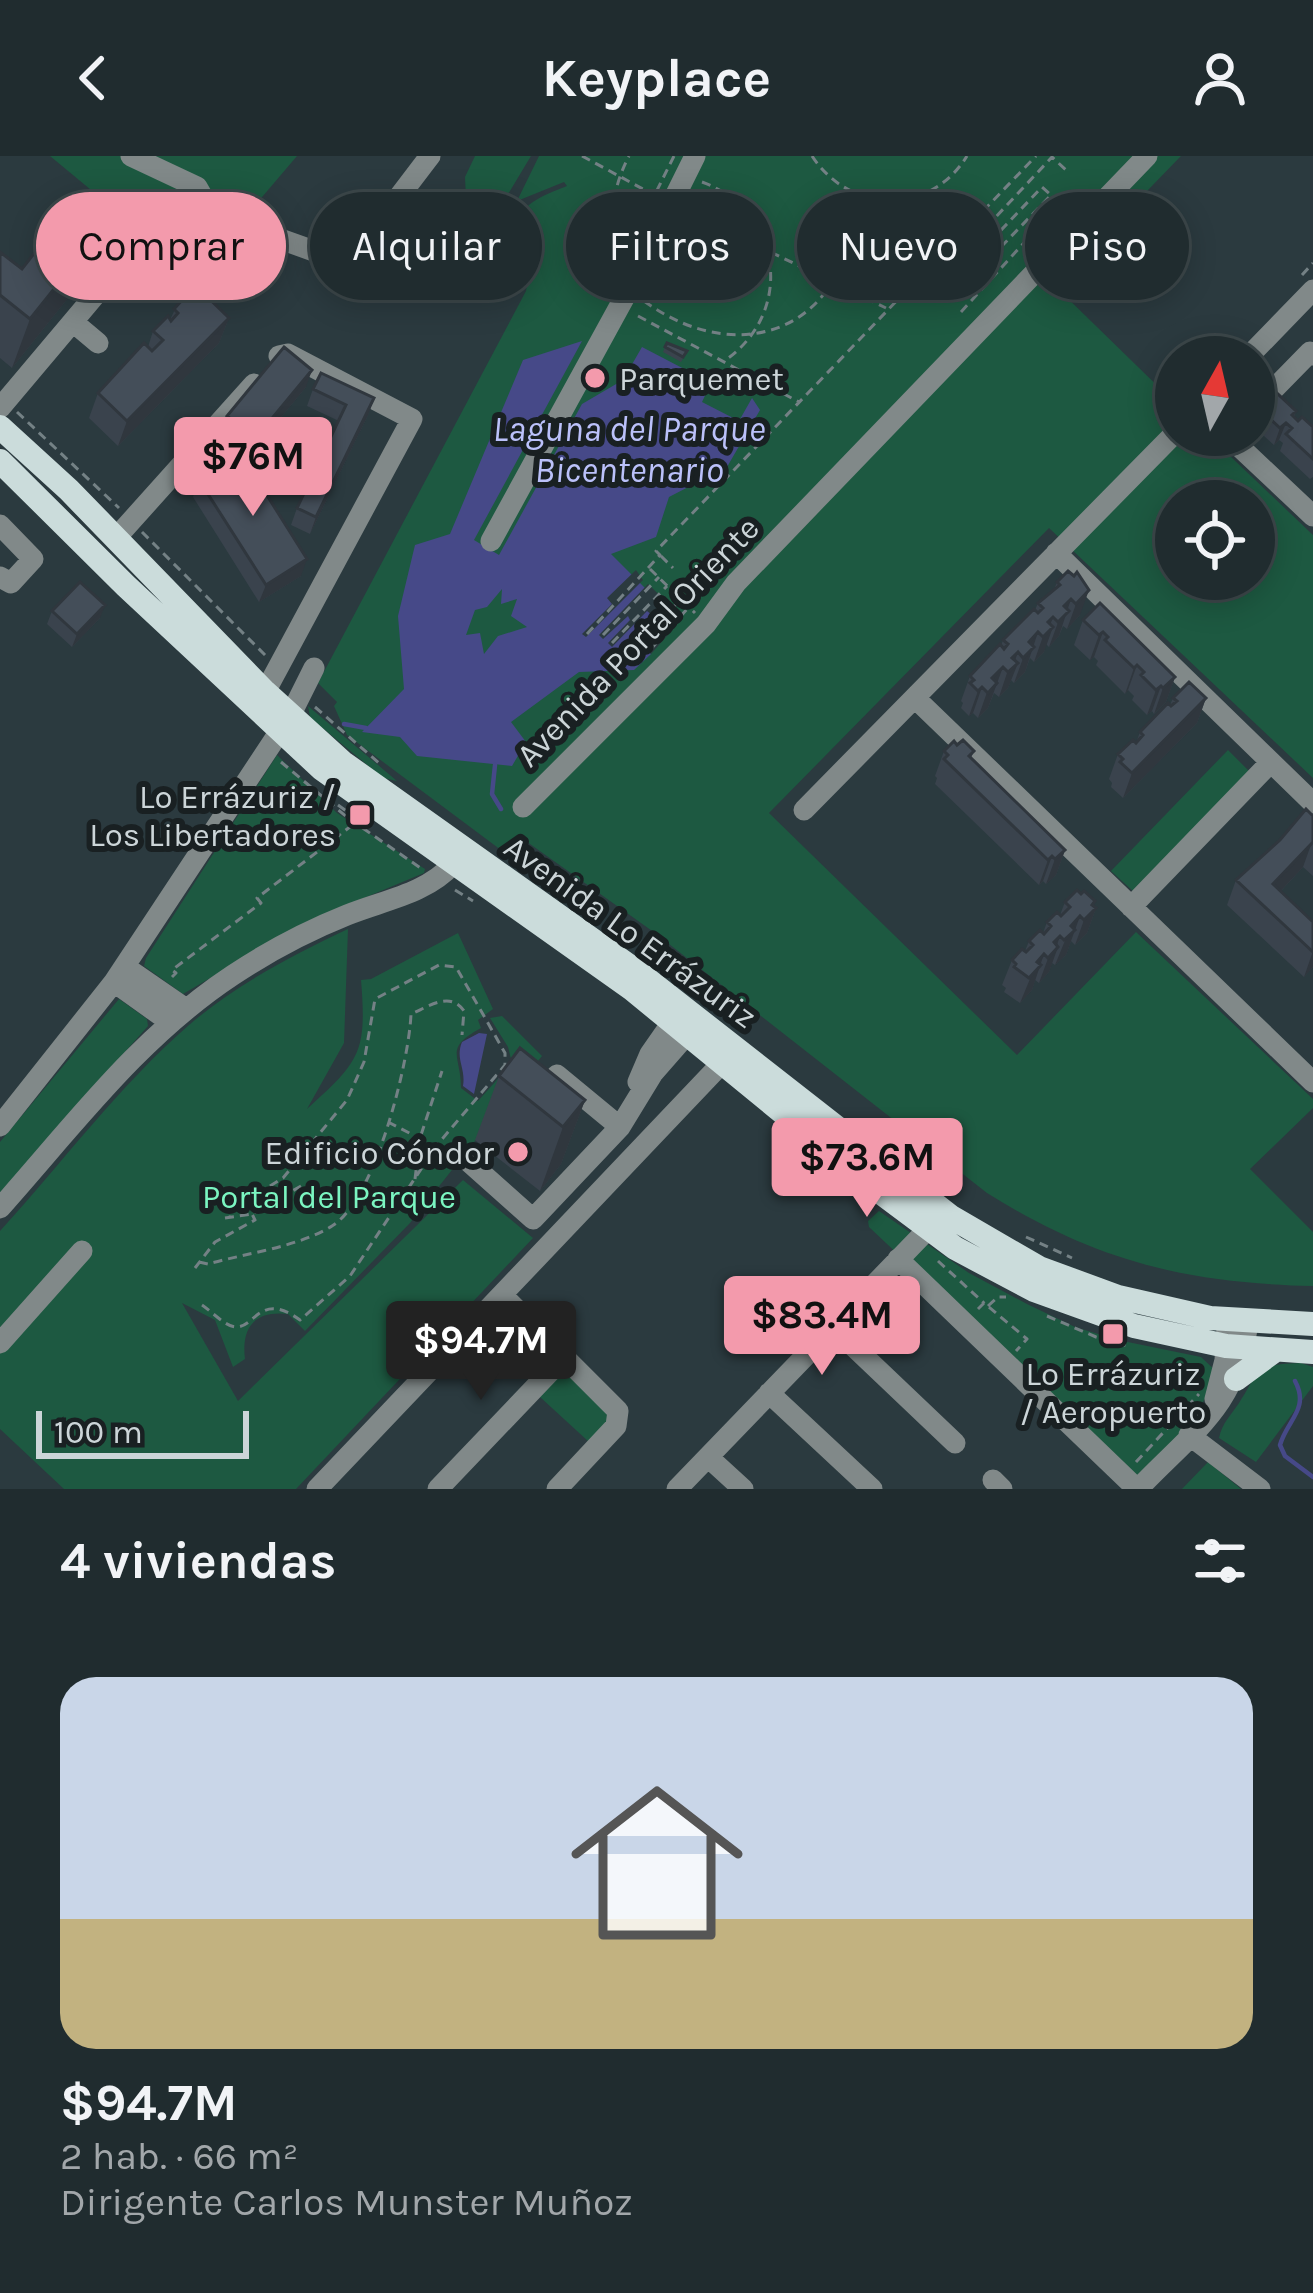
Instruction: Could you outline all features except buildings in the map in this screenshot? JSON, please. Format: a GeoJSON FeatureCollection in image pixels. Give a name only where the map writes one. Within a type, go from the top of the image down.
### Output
{"type":"FeatureCollection","features":[{"type":"Feature","properties":{"kind":"main road","name":"Avenida Lo Errázuriz"},"geometry":{"type":"LineString","coordinates":[[0,428],[69,490],[124,531],[265,692],[290,713],[352,792],[680,1027],[928,1229],[995,1270],[1073,1306],[1134,1326],[1237,1334],[1313,1324]]}},
{"type":"Feature","properties":{"kind":"main road","name":"Avenida Lo Errázuriz"},"geometry":{"type":"LineString","coordinates":[[0,461],[386,796],[639,973],[976,1233],[1039,1268],[1089,1288],[1237,1334],[1274,1351],[1313,1352]]}},
{"type":"Feature","properties":{"kind":"main road"},"geometry":{"type":"LineString","coordinates":[[1236,1379],[1274,1351]]}},
{"type":"Feature","properties":{"kind":"street"},"geometry":{"type":"LineString","coordinates":[[131,156],[197,187],[213,215],[339,260],[352,256],[430,156]]}},
{"type":"Feature","properties":{"kind":"street"},"geometry":{"type":"LineString","coordinates":[[669,192],[695,156]]}},
{"type":"Feature","properties":{"kind":"street","name":"Avenida Portal Oriente"},"geometry":{"type":"LineString","coordinates":[[524,807],[706,624],[736,583],[1147,156]]}},
{"type":"Feature","properties":{"kind":"street"},"geometry":{"type":"LineString","coordinates":[[1270,336],[1311,297]]}},
{"type":"Feature","properties":{"kind":"street"},"geometry":{"type":"LineString","coordinates":[[2,405],[91,300]]}},
{"type":"Feature","properties":{"kind":"street"},"geometry":{"type":"LineString","coordinates":[[490,541],[622,300]]}},
{"type":"Feature","properties":{"kind":"street"},"geometry":{"type":"LineString","coordinates":[[73,322],[98,343]]}},
{"type":"Feature","properties":{"kind":"street"},"geometry":{"type":"LineString","coordinates":[[1275,388],[1310,352],[1313,355]]}},
{"type":"Feature","properties":{"kind":"street"},"geometry":{"type":"LineString","coordinates":[[124,531],[281,354],[412,418],[265,692]]}},
{"type":"Feature","properties":{"kind":"street"},"geometry":{"type":"LineString","coordinates":[[804,810],[1155,453]]}},
{"type":"Feature","properties":{"kind":"street"},"geometry":{"type":"LineString","coordinates":[[1249,456],[1313,516]]}},
{"type":"Feature","properties":{"kind":"street"},"geometry":{"type":"LineString","coordinates":[[0,525],[33,559],[11,583],[0,577]]}},
{"type":"Feature","properties":{"kind":"street"},"geometry":{"type":"LineString","coordinates":[[1056,553],[1313,803]]}},
{"type":"Feature","properties":{"kind":"street"},"geometry":{"type":"LineString","coordinates":[[0,1126],[119,974],[290,713],[314,668]]}},
{"type":"Feature","properties":{"kind":"street"},"geometry":{"type":"LineString","coordinates":[[915,698],[1313,1082]]}},
{"type":"Feature","properties":{"kind":"street"},"geometry":{"type":"LineString","coordinates":[[1131,907],[1271,762]]}},
{"type":"Feature","properties":{"kind":"street"},"geometry":{"type":"LineString","coordinates":[[0,1208],[116,1073],[178,1016],[286,943],[428,885],[454,864]]}},
{"type":"Feature","properties":{"kind":"street"},"geometry":{"type":"LineString","coordinates":[[119,974],[156,988],[178,1016]]}},
{"type":"Feature","properties":{"kind":"street"},"geometry":{"type":"LineString","coordinates":[[119,974],[178,1016]]}},
{"type":"Feature","properties":{"kind":"street"},"geometry":{"type":"LineString","coordinates":[[469,1162],[533,1219],[620,1127],[633,1106],[642,1068],[680,1027]]}},
{"type":"Feature","properties":{"kind":"street"},"geometry":{"type":"LineString","coordinates":[[317,1489],[723,1062]]}},
{"type":"Feature","properties":{"kind":"street"},"geometry":{"type":"LineString","coordinates":[[557,1076],[620,1127]]}},
{"type":"Feature","properties":{"kind":"street"},"geometry":{"type":"LineString","coordinates":[[677,1489],[928,1229]]}},
{"type":"Feature","properties":{"kind":"street"},"geometry":{"type":"LineString","coordinates":[[0,1343],[82,1251]]}},
{"type":"Feature","properties":{"kind":"street"},"geometry":{"type":"LineString","coordinates":[[898,1259],[1132,1485],[1225,1400],[1236,1379],[1237,1334]]}},
{"type":"Feature","properties":{"kind":"street"},"geometry":{"type":"LineString","coordinates":[[502,1295],[614,1403],[619,1416],[613,1430],[557,1489]]}},
{"type":"Feature","properties":{"kind":"street"},"geometry":{"type":"LineString","coordinates":[[832,1326],[955,1443]]}},
{"type":"Feature","properties":{"kind":"street"},"geometry":{"type":"LineString","coordinates":[[1208,1416],[1237,1334]]}},
{"type":"Feature","properties":{"kind":"street"},"geometry":{"type":"LineString","coordinates":[[438,1489],[565,1356]]}},
{"type":"Feature","properties":{"kind":"street"},"geometry":{"type":"LineString","coordinates":[[769,1393],[872,1489]]}},
{"type":"Feature","properties":{"kind":"street"},"geometry":{"type":"LineString","coordinates":[[1189,1435],[1260,1489]]}},
{"type":"Feature","properties":{"kind":"street"},"geometry":{"type":"LineString","coordinates":[[708,1456],[742,1489]]}},
{"type":"Feature","properties":{"kind":"path"},"geometry":{"type":"LineString","coordinates":[[582,156],[648,192]]}},
{"type":"Feature","properties":{"kind":"path"},"geometry":{"type":"LineString","coordinates":[[617,192],[629,156]]}},
{"type":"Feature","properties":{"kind":"path"},"geometry":{"type":"LineString","coordinates":[[664,192],[674,156]]}},
{"type":"Feature","properties":{"kind":"path"},"geometry":{"type":"LineString","coordinates":[[812,156],[829,178],[850,192]]}},
{"type":"Feature","properties":{"kind":"path"},"geometry":{"type":"LineString","coordinates":[[926,192],[943,184],[967,156]]}},
{"type":"Feature","properties":{"kind":"path"},"geometry":{"type":"LineString","coordinates":[[1001,192],[1036,156]]}},
{"type":"Feature","properties":{"kind":"path"},"geometry":{"type":"LineString","coordinates":[[1001,212],[1052,157],[1066,170]]}},
{"type":"Feature","properties":{"kind":"path"},"geometry":{"type":"LineString","coordinates":[[682,178],[722,192]]}},
{"type":"Feature","properties":{"kind":"path"},"geometry":{"type":"LineString","coordinates":[[1001,231],[1025,205]]}},
{"type":"Feature","properties":{"kind":"path"},"geometry":{"type":"LineString","coordinates":[[949,302],[1025,221]]}},
{"type":"Feature","properties":{"kind":"path"},"geometry":{"type":"LineString","coordinates":[[1001,268],[1025,242]]}},
{"type":"Feature","properties":{"kind":"path"},"geometry":{"type":"LineString","coordinates":[[629,300],[800,403]]}},
{"type":"Feature","properties":{"kind":"path"},"geometry":{"type":"LineString","coordinates":[[630,300],[690,329],[723,336],[754,334],[796,319],[814,300]]}},
{"type":"Feature","properties":{"kind":"path"},"geometry":{"type":"LineString","coordinates":[[724,361],[754,334],[768,300]]}},
{"type":"Feature","properties":{"kind":"path"},"geometry":{"type":"LineString","coordinates":[[870,300],[889,309]]}},
{"type":"Feature","properties":{"kind":"path"},"geometry":{"type":"LineString","coordinates":[[673,568],[656,551],[898,300]]}},
{"type":"Feature","properties":{"kind":"path"},"geometry":{"type":"LineString","coordinates":[[961,312],[972,300]]}},
{"type":"Feature","properties":{"kind":"path"},"geometry":{"type":"LineString","coordinates":[[2,405],[124,531],[278,668]]}},
{"type":"Feature","properties":{"kind":"path"},"geometry":{"type":"LineString","coordinates":[[587,634],[660,555]]}},
{"type":"Feature","properties":{"kind":"path"},"geometry":{"type":"LineString","coordinates":[[649,567],[706,624]]}},
{"type":"Feature","properties":{"kind":"path"},"geometry":{"type":"LineString","coordinates":[[603,635],[659,577]]}},
{"type":"Feature","properties":{"kind":"path"},"geometry":{"type":"LineString","coordinates":[[612,643],[668,586]]}},
{"type":"Feature","properties":{"kind":"path"},"geometry":{"type":"LineString","coordinates":[[633,650],[681,599]]}},
{"type":"Feature","properties":{"kind":"path"},"geometry":{"type":"LineString","coordinates":[[650,650],[689,607]]}},
{"type":"Feature","properties":{"kind":"path"},"geometry":{"type":"LineString","coordinates":[[290,713],[344,736],[381,765]]}},
{"type":"Feature","properties":{"kind":"path"},"geometry":{"type":"LineString","coordinates":[[156,988],[176,974],[172,970],[262,904],[257,898],[355,823]]}},
{"type":"Feature","properties":{"kind":"path"},"geometry":{"type":"LineString","coordinates":[[202,1305],[234,1327],[266,1310],[284,1311],[300,1320],[350,1276],[437,1145],[501,1072],[507,1059],[462,974],[449,964],[375,999],[364,1062],[350,1096],[285,1176],[232,1209],[228,1217],[252,1214],[301,1186]]}},
{"type":"Feature","properties":{"kind":"path"},"geometry":{"type":"LineString","coordinates":[[200,1262],[208,1264],[334,1225],[362,1194],[387,1121],[410,1036],[411,1014],[448,999],[464,1011],[462,1035]]}},
{"type":"Feature","properties":{"kind":"path"},"geometry":{"type":"LineString","coordinates":[[416,1180],[420,1138],[442,1071]]}},
{"type":"Feature","properties":{"kind":"path"},"geometry":{"type":"LineString","coordinates":[[387,1121],[420,1138]]}},
{"type":"Feature","properties":{"kind":"path"},"geometry":{"type":"LineString","coordinates":[[195,1268],[215,1242],[255,1220],[252,1214]]}},
{"type":"Feature","properties":{"kind":"path"},"geometry":{"type":"LineString","coordinates":[[1011,1230],[1077,1260]]}},
{"type":"Feature","properties":{"kind":"path"},"geometry":{"type":"LineString","coordinates":[[939,1262],[1027,1339],[1013,1354]]}},
{"type":"Feature","properties":{"kind":"path"},"geometry":{"type":"LineString","coordinates":[[972,1315],[998,1297],[1010,1299]]}},
{"type":"Feature","properties":{"kind":"path"},"geometry":{"type":"LineString","coordinates":[[1046,1316],[1127,1345]]}},
{"type":"Feature","properties":{"kind":"path"},"geometry":{"type":"LineString","coordinates":[[993,1335],[1008,1321]]}},
{"type":"Feature","properties":{"kind":"path"},"geometry":{"type":"LineString","coordinates":[[1132,1485],[1204,1387]]}},
{"type":"Feature","properties":{"kind":"green space"},"geometry":{"type":"Polygon","coordinates":[[[50,156],[297,156],[266,192],[94,192],[50,156]]]}},
{"type":"Feature","properties":{"kind":"green space"},"geometry":{"type":"Polygon","coordinates":[[[475,156],[531,156],[509,192],[466,192],[465,177],[475,156]]]}},
{"type":"Feature","properties":{"kind":"green space"},"geometry":{"type":"Polygon","coordinates":[[[539,156],[1181,156],[1146,192],[1025,192],[1025,300],[1069,300],[1155,384],[1155,456],[1230,456],[1255,480],[1155,480],[1155,600],[1275,600],[1275,499],[1313,535],[1313,778],[1049,528],[769,813],[1017,1055],[1136,932],[1313,1099],[1313,1108],[1250,1169],[1313,1232],[1313,1286],[1223,1280],[1143,1264],[1104,1252],[1027,1216],[987,1193],[655,933],[523,839],[509,856],[347,735],[334,706],[337,702],[318,683],[521,300],[542,300],[542,197],[567,186],[564,182],[539,192],[521,192],[539,156]]]}},
{"type":"Feature","properties":{"kind":"green space"},"geometry":{"type":"Polygon","coordinates":[[[308,706],[397,781],[383,778],[319,725],[310,717],[308,706]]]}},
{"type":"Feature","properties":{"kind":"green space"},"geometry":{"type":"Polygon","coordinates":[[[1228,750],[1250,772],[1134,892],[1111,871],[1228,750]]]}},
{"type":"Feature","properties":{"kind":"green space"},"geometry":{"type":"Polygon","coordinates":[[[277,755],[337,813],[425,869],[424,873],[304,923],[183,994],[144,966],[146,958],[277,755]]]}},
{"type":"Feature","properties":{"kind":"green space","name":"Portal del Parque"},"geometry":{"type":"Polygon","coordinates":[[[348,929],[344,1043],[307,1109],[339,1079],[356,1054],[363,1024],[361,980],[458,933],[493,1009],[478,1020],[481,1028],[458,1047],[461,1088],[478,1101],[512,1063],[490,1018],[502,1016],[542,1056],[410,1223],[305,1331],[288,1314],[259,1318],[245,1338],[245,1359],[233,1367],[215,1320],[182,1303],[238,1401],[463,1180],[533,1238],[296,1489],[64,1489],[0,1429],[0,1231],[115,1099],[189,1025],[265,972],[348,929]]]}},
{"type":"Feature","properties":{"kind":"green space"},"geometry":{"type":"Polygon","coordinates":[[[119,999],[147,1019],[148,1026],[0,1193],[0,1142],[119,999]]]}},
{"type":"Feature","properties":{"kind":"green space"},"geometry":{"type":"Polygon","coordinates":[[[879,1211],[969,1273],[1075,1327],[1201,1357],[1217,1372],[1203,1402],[1163,1454],[1140,1478],[1134,1477],[869,1227],[868,1221],[879,1211]]]}},
{"type":"Feature","properties":{"kind":"green space"},"geometry":{"type":"Polygon","coordinates":[[[1301,1363],[1313,1367],[1313,1386],[1256,1462],[1219,1438],[1261,1370],[1301,1363]]]}},
{"type":"Feature","properties":{"kind":"green space"},"geometry":{"type":"Polygon","coordinates":[[[566,1369],[611,1414],[610,1423],[589,1442],[540,1397],[566,1369]]]}},
{"type":"Feature","properties":{"kind":"green space"},"geometry":{"type":"Polygon","coordinates":[[[1208,1462],[1241,1489],[1182,1489],[1208,1462]]]}},
{"type":"Feature","properties":{"kind":"water","name":"Laguna del Parque Bicentenario"},"geometry":{"type":"Polygon","coordinates":[[[582,341],[474,540],[499,555],[582,404],[623,380],[642,347],[711,383],[702,402],[739,421],[752,398],[760,410],[727,467],[669,497],[656,537],[611,554],[675,618],[646,648],[651,654],[634,670],[579,672],[511,722],[526,742],[512,766],[417,756],[400,737],[362,732],[404,689],[398,616],[415,545],[450,534],[523,360],[582,341]],[[502,589],[487,607],[475,610],[466,635],[480,633],[484,654],[498,636],[527,627],[511,616],[517,599],[501,604],[502,589]]]}},
{"type":"Feature","properties":{"kind":"water"},"geometry":{"type":"Polygon","coordinates":[[[487,1034],[474,1094],[463,1086],[460,1054],[462,1042],[487,1034]]]}},
{"type":"Feature","properties":{"kind":"pier"},"geometry":{"type":"Polygon","coordinates":[[[636,570],[643,580],[586,637],[582,634],[612,604],[607,598],[636,570]]]}},
{"type":"Feature","properties":{"kind":"pier"},"geometry":{"type":"Polygon","coordinates":[[[648,584],[680,615],[680,621],[651,654],[646,649],[675,619],[670,615],[634,653],[629,649],[652,626],[647,611],[612,647],[608,643],[630,620],[628,616],[603,639],[599,635],[648,584]]]}},
{"type":"Feature","properties":{"kind":"waterway"},"geometry":{"type":"LineString","coordinates":[[344,724],[366,728]]}},
{"type":"Feature","properties":{"kind":"waterway"},"geometry":{"type":"LineString","coordinates":[[495,765],[492,794],[501,809]]}},
{"type":"Feature","properties":{"kind":"waterway"},"geometry":{"type":"LineString","coordinates":[[1295,1381],[1299,1407],[1280,1445],[1285,1456],[1313,1477]]}},
{"type":"Feature","properties":{"kind":"place","name":"Parquemet"},"geometry":{"type":"Point","coordinates":[595,378]}},
{"type":"Feature","properties":{"kind":"place","name":"Lo Errázuriz / Los Libertadores"},"geometry":{"type":"Point","coordinates":[360,815]}},
{"type":"Feature","properties":{"kind":"place","name":"Edificio Cóndor"},"geometry":{"type":"Point","coordinates":[518,1152]}},
{"type":"Feature","properties":{"kind":"place","name":"Lo Errázuriz / Aeropuerto"},"geometry":{"type":"Point","coordinates":[1113,1334]}}]}
